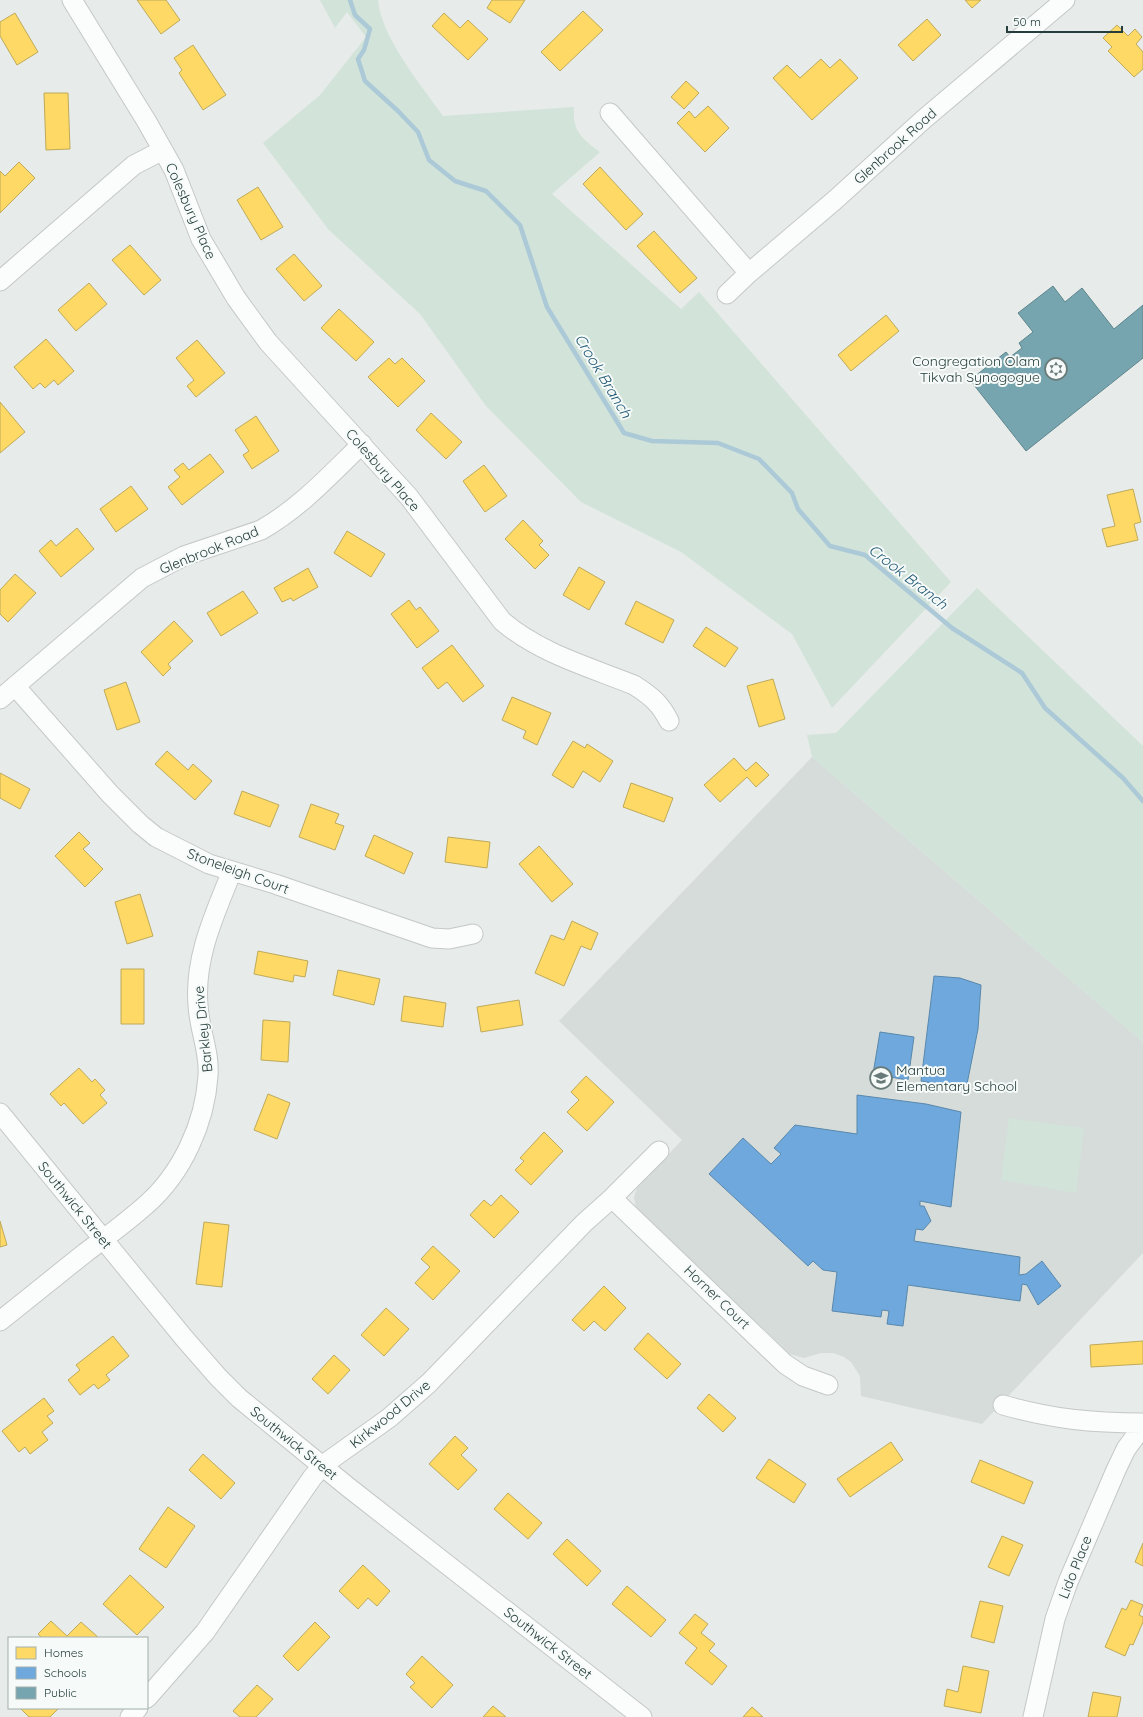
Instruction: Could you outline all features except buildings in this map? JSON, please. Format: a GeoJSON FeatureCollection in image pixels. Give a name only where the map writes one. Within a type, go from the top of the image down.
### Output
{"type":"FeatureCollection","features":[{"type":"Feature","properties":{"kind":"street","name":"Colesbury Place"},"geometry":{"type":"LineString","coordinates":[[72,0],[163,150],[179,180],[201,239],[236,298],[268,342],[409,497],[502,621],[517,634],[538,646],[634,686],[661,705],[669,721]]}},
{"type":"Feature","properties":{"kind":"street","name":"Glenbrook Road"},"geometry":{"type":"LineString","coordinates":[[727,294],[749,273],[835,200],[924,119],[1065,0]]}},
{"type":"Feature","properties":{"kind":"street"},"geometry":{"type":"LineString","coordinates":[[610,113],[749,273]]}},
{"type":"Feature","properties":{"kind":"street","name":"Colesbury Place"},"geometry":{"type":"LineString","coordinates":[[0,281],[134,165],[163,150]]}},
{"type":"Feature","properties":{"kind":"street","name":"Glenbrook Road"},"geometry":{"type":"LineString","coordinates":[[0,699],[142,578],[184,556],[261,530],[300,503],[362,444]]}},
{"type":"Feature","properties":{"kind":"street","name":"Stoneleigh Court"},"geometry":{"type":"LineString","coordinates":[[15,686],[110,794],[140,824],[173,847],[209,864],[275,884],[432,938],[449,940],[473,934]]}},
{"type":"Feature","properties":{"kind":"street","name":"Barkley Drive"},"geometry":{"type":"LineString","coordinates":[[0,1321],[148,1203],[163,1187],[185,1153],[201,1118],[206,1098],[208,1074],[198,1007],[198,974],[209,929],[232,871]]}},
{"type":"Feature","properties":{"kind":"street","name":"Southwick Street"},"geometry":{"type":"LineString","coordinates":[[0,1113],[218,1378],[270,1424],[323,1465],[348,1487],[642,1717]]}},
{"type":"Feature","properties":{"kind":"street","name":"Kirkwood Drive"},"geometry":{"type":"LineString","coordinates":[[148,1697],[205,1632],[312,1478],[323,1465],[389,1418],[429,1383],[584,1222],[612,1198],[659,1151]]}},
{"type":"Feature","properties":{"kind":"street","name":"Horner Court"},"geometry":{"type":"LineString","coordinates":[[612,1198],[785,1364],[803,1376],[828,1385]]}},
{"type":"Feature","properties":{"kind":"street"},"geometry":{"type":"LineString","coordinates":[[1002,1405],[1061,1419],[1097,1423],[1143,1423]]}},
{"type":"Feature","properties":{"kind":"street","name":"Lido Place"},"geometry":{"type":"LineString","coordinates":[[1033,1717],[1055,1619],[1068,1582],[1126,1449],[1143,1426]]}},
{"type":"Feature","properties":{"kind":"street"},"geometry":{"type":"LineString","coordinates":[[130,1717],[137,1709]]}},
{"type":"Feature","properties":{"kind":"shaded area"},"geometry":{"type":"Polygon","coordinates":[[[320,0],[378,0],[386,29],[394,45],[443,116],[574,107],[575,122],[580,134],[588,143],[600,152],[552,194],[681,309],[699,292],[951,582],[832,708],[792,634],[681,552],[581,502],[486,406],[420,314],[328,229],[263,143],[320,95],[366,37],[347,12],[335,28],[320,0]]]}},
{"type":"Feature","properties":{"kind":"shaded area"},"geometry":{"type":"Polygon","coordinates":[[[977,588],[1143,746],[1143,1042],[812,757],[807,735],[836,733],[977,588]]]}},
{"type":"Feature","properties":{"kind":"shaded area","name":"Mantua Elementary School"},"geometry":{"type":"Polygon","coordinates":[[[812,757],[1143,1042],[1143,1253],[982,1424],[861,1396],[860,1376],[851,1362],[844,1357],[833,1353],[821,1353],[804,1358],[790,1354],[636,1207],[634,1198],[637,1188],[682,1140],[559,1021],[812,757]]]}},
{"type":"Feature","properties":{"kind":"shaded area"},"geometry":{"type":"Polygon","coordinates":[[[1009,1118],[1084,1128],[1076,1193],[1001,1180],[1009,1118]]]}},
{"type":"Feature","properties":{"kind":"waterway","name":"Crook Branch"},"geometry":{"type":"LineString","coordinates":[[350,0],[355,15],[370,29],[364,50],[358,59],[365,81],[398,111],[418,132],[429,160],[455,181],[486,191],[520,225],[547,307],[624,433],[652,441],[718,443],[759,459],[792,493],[798,509],[830,546],[865,555],[952,628],[1022,673],[1045,708],[1123,778],[1143,801]]}},
{"type":"Feature","properties":{"kind":"place","name":"Congregation Olam Tikvah Synogogue"},"geometry":{"type":"Point","coordinates":[1056,369]}},
{"type":"Feature","properties":{"kind":"place","name":"Mantua Elementary School"},"geometry":{"type":"Point","coordinates":[881,1078]}}]}
